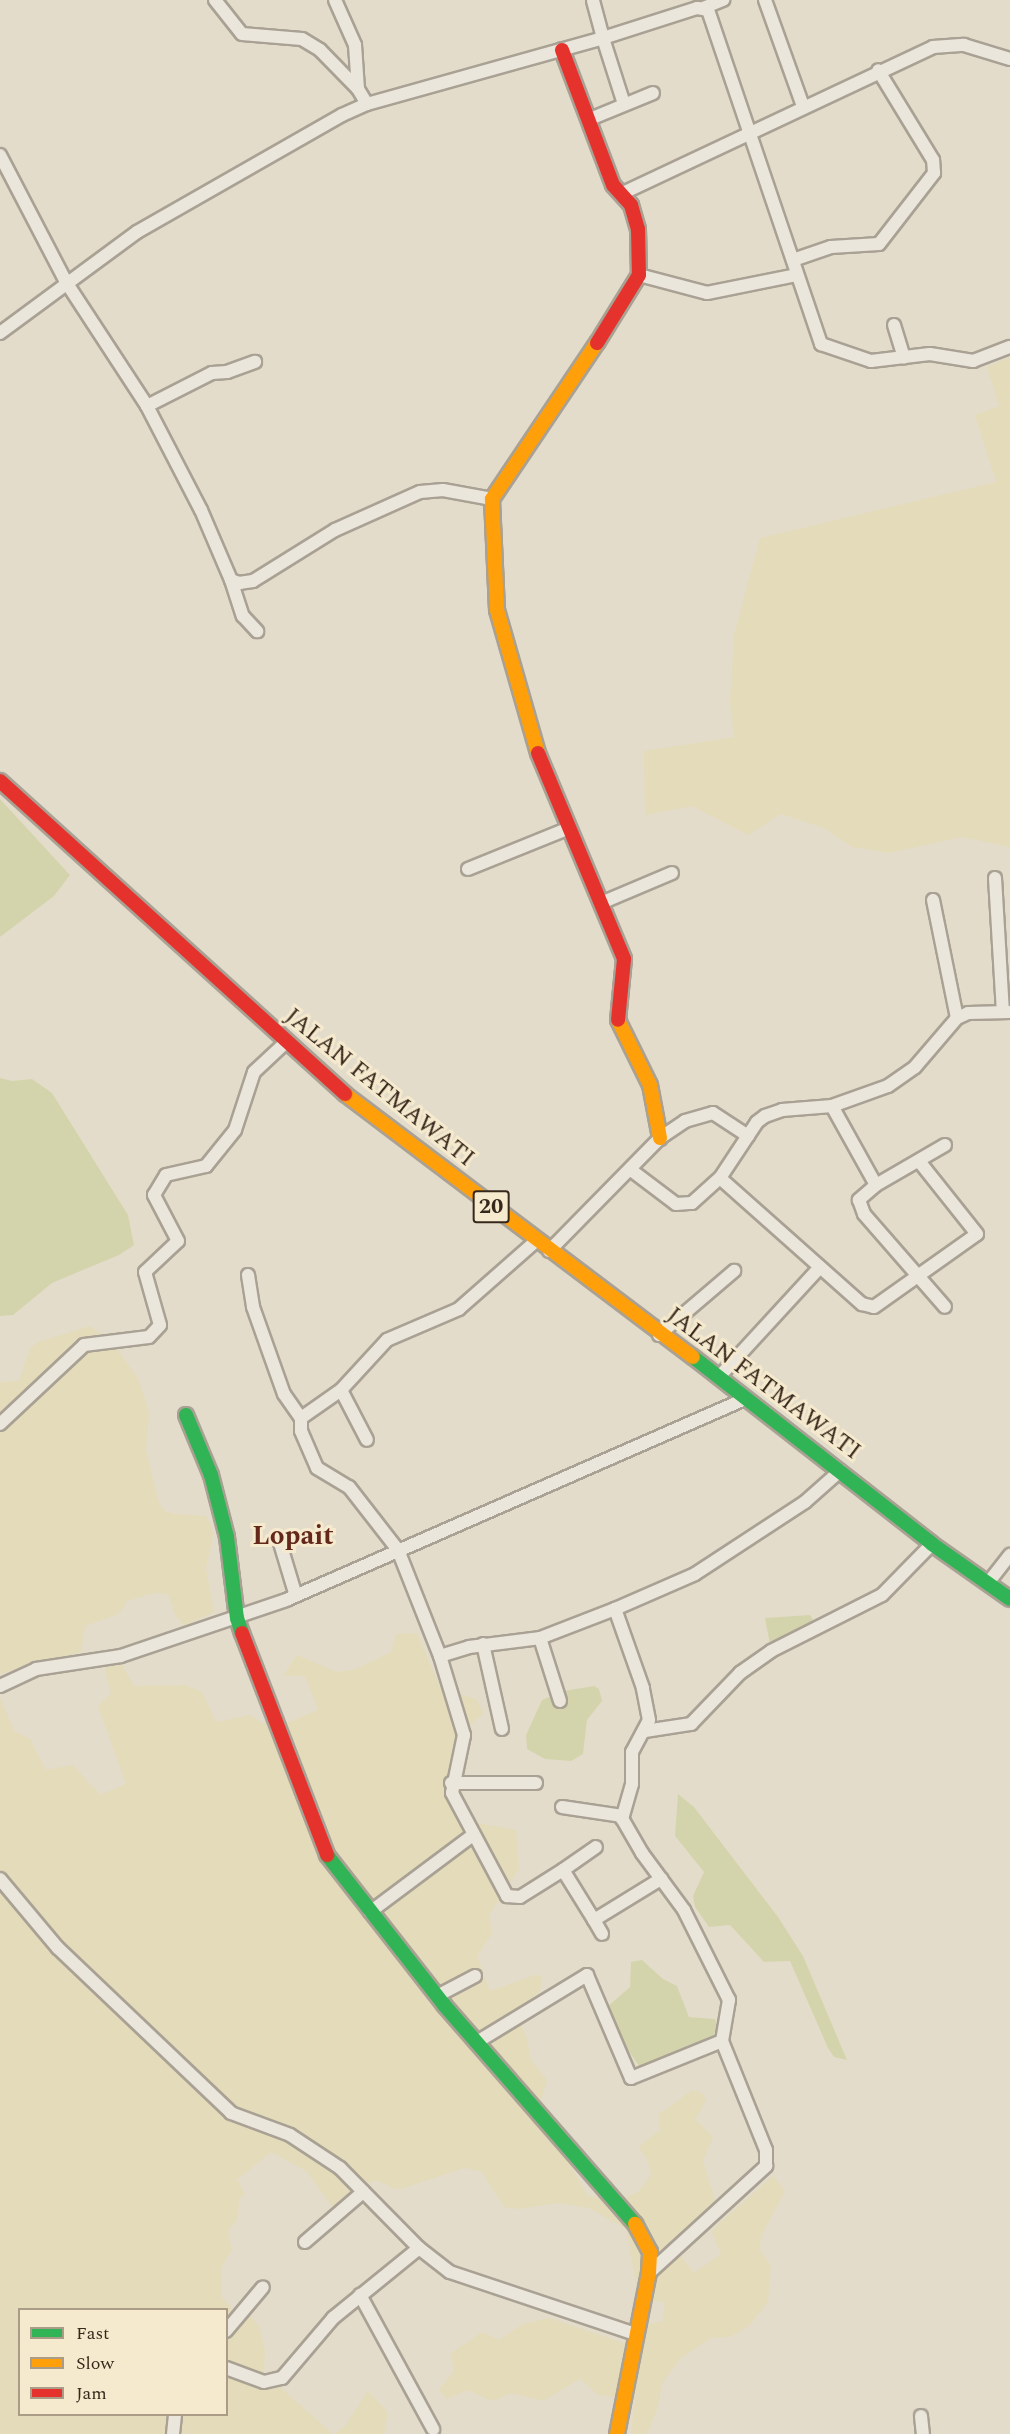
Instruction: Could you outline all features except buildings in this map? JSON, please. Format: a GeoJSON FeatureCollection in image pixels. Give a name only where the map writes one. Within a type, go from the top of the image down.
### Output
{"type":"FeatureCollection","features":[{"type":"Feature","properties":{"kind":"main road"},"geometry":{"type":"LineString","coordinates":[[562,50],[590,119],[613,185],[624,193],[638,228],[639,275],[582,368],[492,499],[497,610],[534,744],[567,829],[624,959],[618,1025],[650,1085],[660,1138]]}},
{"type":"Feature","properties":{"kind":"main road","name":"JALAN FATMAWATI"},"geometry":{"type":"LineString","coordinates":[[0,781],[285,1043],[368,1114],[659,1335],[719,1377],[932,1544],[1010,1599]]}},
{"type":"Feature","properties":{"kind":"main road"},"geometry":{"type":"LineString","coordinates":[[186,1415],[211,1475],[227,1537],[237,1618],[316,1834],[332,1864],[437,1996],[632,2217],[650,2252],[649,2273],[616,2434]]}},
{"type":"Feature","properties":{"kind":"street"},"geometry":{"type":"LineString","coordinates":[[215,0],[232,26],[242,34],[302,39],[320,50],[358,89],[367,104]]}},
{"type":"Feature","properties":{"kind":"street"},"geometry":{"type":"LineString","coordinates":[[334,0],[355,45],[358,89]]}},
{"type":"Feature","properties":{"kind":"street"},"geometry":{"type":"LineString","coordinates":[[592,0],[624,104]]}},
{"type":"Feature","properties":{"kind":"street"},"geometry":{"type":"LineString","coordinates":[[0,333],[66,282],[137,232],[367,104],[603,38],[703,8],[720,0]]}},
{"type":"Feature","properties":{"kind":"street"},"geometry":{"type":"LineString","coordinates":[[765,0],[803,106]]}},
{"type":"Feature","properties":{"kind":"street"},"geometry":{"type":"LineString","coordinates":[[703,8],[711,14],[717,31],[748,136],[821,344],[871,361],[944,354],[973,361],[1010,347]]}},
{"type":"Feature","properties":{"kind":"street"},"geometry":{"type":"LineString","coordinates":[[624,193],[748,136],[803,106],[878,70],[950,44],[1010,59]]}},
{"type":"Feature","properties":{"kind":"street"},"geometry":{"type":"LineString","coordinates":[[793,260],[831,247],[879,244],[934,173],[933,160],[878,70]]}},
{"type":"Feature","properties":{"kind":"street"},"geometry":{"type":"LineString","coordinates":[[590,119],[653,93]]}},
{"type":"Feature","properties":{"kind":"street"},"geometry":{"type":"LineString","coordinates":[[0,155],[66,282],[147,406],[201,510],[231,580],[243,616],[257,631]]}},
{"type":"Feature","properties":{"kind":"street"},"geometry":{"type":"LineString","coordinates":[[639,275],[708,293],[798,275]]}},
{"type":"Feature","properties":{"kind":"street"},"geometry":{"type":"LineString","coordinates":[[894,325],[904,357]]}},
{"type":"Feature","properties":{"kind":"street"},"geometry":{"type":"LineString","coordinates":[[147,406],[212,373],[227,372],[255,362]]}},
{"type":"Feature","properties":{"kind":"street"},"geometry":{"type":"LineString","coordinates":[[231,580],[240,583],[253,581],[336,530],[420,492],[443,490],[492,499]]}},
{"type":"Feature","properties":{"kind":"street"},"geometry":{"type":"LineString","coordinates":[[468,869],[567,829]]}},
{"type":"Feature","properties":{"kind":"street"},"geometry":{"type":"LineString","coordinates":[[601,903],[672,873]]}},
{"type":"Feature","properties":{"kind":"street"},"geometry":{"type":"LineString","coordinates":[[630,1170],[683,1205],[692,1203],[720,1178],[756,1122],[774,1113],[832,1106],[888,1086],[915,1067],[957,1018],[1006,1012],[995,878]]}},
{"type":"Feature","properties":{"kind":"street"},"geometry":{"type":"LineString","coordinates":[[933,900],[957,1018]]}},
{"type":"Feature","properties":{"kind":"street"},"geometry":{"type":"LineString","coordinates":[[0,1424],[84,1345],[149,1337],[160,1325],[145,1272],[178,1241],[154,1195],[166,1175],[206,1166],[235,1130],[254,1072],[285,1043]]}},
{"type":"Feature","properties":{"kind":"street"},"geometry":{"type":"LineString","coordinates":[[832,1106],[876,1185]]}},
{"type":"Feature","properties":{"kind":"street"},"geometry":{"type":"LineString","coordinates":[[549,1251],[660,1138],[685,1121],[713,1113],[748,1136]]}},
{"type":"Feature","properties":{"kind":"street"},"geometry":{"type":"LineString","coordinates":[[945,1145],[876,1185],[859,1200],[861,1210],[920,1275],[945,1307]]}},
{"type":"Feature","properties":{"kind":"street"},"geometry":{"type":"LineString","coordinates":[[720,1178],[862,1304],[874,1307],[977,1234],[919,1161]]}},
{"type":"Feature","properties":{"kind":"street"},"geometry":{"type":"LineString","coordinates":[[302,1418],[341,1390],[387,1340],[459,1309],[536,1240]]}},
{"type":"Feature","properties":{"kind":"street"},"geometry":{"type":"LineString","coordinates":[[719,1377],[820,1267]]}},
{"type":"Feature","properties":{"kind":"street"},"geometry":{"type":"LineString","coordinates":[[659,1335],[734,1271]]}},
{"type":"Feature","properties":{"kind":"street"},"geometry":{"type":"LineString","coordinates":[[248,1275],[253,1307],[284,1394],[302,1418],[303,1439],[317,1468],[350,1486],[398,1550],[440,1656],[464,1735],[451,1783],[452,1793],[472,1835],[507,1896],[513,1899],[563,1870],[596,1847]]}},
{"type":"Feature","properties":{"kind":"street"},"geometry":{"type":"LineString","coordinates":[[341,1390],[367,1440]]}},
{"type":"Feature","properties":{"kind":"street"},"geometry":{"type":"LineString","coordinates":[[0,1686],[36,1669],[121,1656],[296,1596],[745,1399]]}},
{"type":"Feature","properties":{"kind":"street"},"geometry":{"type":"LineString","coordinates":[[440,1656],[483,1644],[540,1638],[675,1585],[721,1558],[804,1502],[840,1471]]}},
{"type":"Feature","properties":{"kind":"street"},"geometry":{"type":"LineString","coordinates":[[279,1543],[296,1596]]}},
{"type":"Feature","properties":{"kind":"street"},"geometry":{"type":"LineString","coordinates":[[645,1731],[680,1727],[700,1718],[740,1673],[771,1651],[882,1595],[932,1544]]}},
{"type":"Feature","properties":{"kind":"street"},"geometry":{"type":"LineString","coordinates":[[988,1583],[1010,1555]]}},
{"type":"Feature","properties":{"kind":"street"},"geometry":{"type":"LineString","coordinates":[[615,1609],[643,1688],[649,1720],[632,1752],[632,1784],[622,1815],[661,1879],[684,1910],[729,2000],[722,2041],[766,2150],[766,2166],[649,2273]]}},
{"type":"Feature","properties":{"kind":"street"},"geometry":{"type":"LineString","coordinates":[[540,1638],[560,1701]]}},
{"type":"Feature","properties":{"kind":"street"},"geometry":{"type":"LineString","coordinates":[[483,1644],[502,1729]]}},
{"type":"Feature","properties":{"kind":"street"},"geometry":{"type":"LineString","coordinates":[[451,1783],[536,1783]]}},
{"type":"Feature","properties":{"kind":"street"},"geometry":{"type":"LineString","coordinates":[[562,1807],[622,1815]]}},
{"type":"Feature","properties":{"kind":"street"},"geometry":{"type":"LineString","coordinates":[[370,1912],[472,1835]]}},
{"type":"Feature","properties":{"kind":"street"},"geometry":{"type":"LineString","coordinates":[[563,1870],[602,1934]]}},
{"type":"Feature","properties":{"kind":"street"},"geometry":{"type":"LineString","coordinates":[[0,1879],[58,1948],[231,2112],[290,2135],[340,2168],[419,2248],[450,2272],[635,2334]]}},
{"type":"Feature","properties":{"kind":"street"},"geometry":{"type":"LineString","coordinates":[[594,1920],[661,1879]]}},
{"type":"Feature","properties":{"kind":"street"},"geometry":{"type":"LineString","coordinates":[[477,2042],[586,1975],[632,2078],[722,2041]]}},
{"type":"Feature","properties":{"kind":"street"},"geometry":{"type":"LineString","coordinates":[[437,1996],[475,1976]]}},
{"type":"Feature","properties":{"kind":"street"},"geometry":{"type":"LineString","coordinates":[[304,2242],[363,2192]]}},
{"type":"Feature","properties":{"kind":"street"},"geometry":{"type":"LineString","coordinates":[[228,2369],[264,2382],[282,2378],[333,2318],[419,2248]]}},
{"type":"Feature","properties":{"kind":"street"},"geometry":{"type":"LineString","coordinates":[[228,2329],[263,2287]]}},
{"type":"Feature","properties":{"kind":"street"},"geometry":{"type":"LineString","coordinates":[[360,2295],[433,2429]]}},
{"type":"Feature","properties":{"kind":"street"},"geometry":{"type":"LineString","coordinates":[[173,2434],[175,2416]]}},
{"type":"Feature","properties":{"kind":"street"},"geometry":{"type":"LineString","coordinates":[[921,2416],[923,2434]]}},
{"type":"Feature","properties":{"kind":"shaded area"},"geometry":{"type":"Polygon","coordinates":[[[1010,357],[1010,847],[962,837],[889,853],[852,847],[824,828],[781,814],[748,835],[692,806],[645,815],[644,751],[734,737],[730,701],[734,635],[760,538],[996,482],[975,415],[999,406],[987,367],[1010,357]]]}},
{"type":"Feature","properties":{"kind":"shaded area"},"geometry":{"type":"Polygon","coordinates":[[[90,1326],[114,1344],[139,1380],[149,1412],[146,1450],[159,1503],[165,1511],[175,1514],[206,1516],[212,1527],[213,1536],[206,1568],[214,1612],[184,1626],[175,1615],[168,1594],[154,1593],[127,1601],[119,1614],[85,1626],[81,1652],[0,1674],[0,1382],[19,1381],[30,1348],[38,1342],[90,1326]]]}},
{"type":"Feature","properties":{"kind":"shaded area"},"geometry":{"type":"Polygon","coordinates":[[[417,1633],[440,1688],[476,1699],[484,1713],[471,1724],[459,1765],[464,1807],[473,1822],[516,1830],[519,1869],[489,1915],[492,1934],[477,1956],[490,1991],[535,1975],[542,1976],[540,1991],[515,2011],[527,2039],[531,2060],[547,2080],[536,2119],[562,2149],[587,2195],[612,2202],[638,2192],[651,2175],[648,2160],[638,2147],[660,2130],[659,2114],[692,2090],[702,2093],[706,2101],[695,2119],[713,2137],[703,2161],[715,2201],[672,2245],[694,2273],[721,2254],[712,2232],[716,2226],[773,2176],[785,2191],[761,2236],[760,2250],[771,2266],[768,2302],[749,2326],[730,2337],[711,2338],[681,2358],[663,2382],[656,2413],[647,2434],[631,2434],[635,2400],[598,2395],[580,2379],[543,2401],[512,2393],[492,2401],[468,2390],[446,2399],[439,2389],[454,2371],[451,2353],[482,2332],[499,2340],[523,2324],[549,2318],[624,2343],[649,2324],[663,2321],[665,2303],[649,2299],[636,2285],[626,2229],[589,2208],[557,2203],[520,2209],[504,2207],[481,2171],[464,2168],[404,2188],[395,2189],[376,2180],[349,2192],[334,2209],[306,2171],[271,2152],[237,2180],[245,2193],[239,2200],[238,2219],[228,2231],[232,2250],[221,2268],[222,2297],[242,2322],[249,2315],[259,2326],[265,2351],[264,2373],[333,2434],[0,2434],[0,1697],[14,1731],[30,1739],[46,1770],[73,1765],[100,1795],[126,1784],[98,1706],[111,1694],[105,1668],[121,1663],[134,1686],[185,1685],[202,1692],[216,1722],[250,1715],[261,1723],[286,1723],[318,1710],[305,1676],[283,1676],[297,1655],[337,1672],[356,1669],[391,1652],[396,1634],[417,1633]]]}},
{"type":"Feature","properties":{"kind":"shaded area"},"geometry":{"type":"Polygon","coordinates":[[[368,2391],[388,2412],[384,2434],[334,2434],[345,2426],[368,2391]]]}},
{"type":"Feature","properties":{"kind":"green space"},"geometry":{"type":"Polygon","coordinates":[[[0,799],[70,875],[54,896],[0,937],[0,799]]]}},
{"type":"Feature","properties":{"kind":"green space"},"geometry":{"type":"Polygon","coordinates":[[[0,1078],[12,1081],[32,1079],[52,1093],[128,1215],[134,1245],[119,1255],[52,1283],[13,1315],[0,1316],[0,1078]]]}},
{"type":"Feature","properties":{"kind":"green space"},"geometry":{"type":"Polygon","coordinates":[[[810,1615],[820,1631],[772,1655],[765,1618],[810,1615]]]}},
{"type":"Feature","properties":{"kind":"green space"},"geometry":{"type":"Polygon","coordinates":[[[594,1686],[599,1689],[602,1701],[587,1720],[583,1754],[571,1761],[545,1759],[527,1749],[526,1735],[542,1700],[564,1691],[594,1686]]]}},
{"type":"Feature","properties":{"kind":"green space"},"geometry":{"type":"Polygon","coordinates":[[[678,1794],[694,1807],[778,1917],[803,1956],[847,2060],[834,2057],[828,2048],[790,1961],[764,1962],[730,1925],[709,1927],[695,1907],[693,1896],[704,1872],[675,1836],[678,1794]]]}},
{"type":"Feature","properties":{"kind":"green space"},"geometry":{"type":"Polygon","coordinates":[[[642,1960],[663,1979],[677,1986],[689,2017],[715,2019],[718,2028],[710,2040],[641,2069],[612,2026],[607,2007],[630,1987],[631,1962],[642,1960]]]}},
{"type":"Feature","properties":{"kind":"traffic: fast"},"geometry":{"type":"LineString","coordinates":[[693,1357],[932,1544],[1010,1599]]}},
{"type":"Feature","properties":{"kind":"traffic: fast"},"geometry":{"type":"LineString","coordinates":[[186,1415],[211,1475],[227,1537],[237,1618],[242,1633]]}},
{"type":"Feature","properties":{"kind":"traffic: fast"},"geometry":{"type":"LineString","coordinates":[[327,1855],[444,2005],[635,2224]]}},
{"type":"Feature","properties":{"kind":"traffic: slow"},"geometry":{"type":"LineString","coordinates":[[538,753],[497,610],[492,499],[597,343]]}},
{"type":"Feature","properties":{"kind":"traffic: slow"},"geometry":{"type":"LineString","coordinates":[[618,1020],[650,1085],[660,1138]]}},
{"type":"Feature","properties":{"kind":"traffic: slow"},"geometry":{"type":"LineString","coordinates":[[345,1094],[693,1357]]}},
{"type":"Feature","properties":{"kind":"traffic: slow"},"geometry":{"type":"LineString","coordinates":[[617,2434],[649,2273],[650,2252],[635,2224]]}},
{"type":"Feature","properties":{"kind":"traffic: jam"},"geometry":{"type":"LineString","coordinates":[[562,50],[613,185],[631,205],[638,229],[639,275],[597,343]]}},
{"type":"Feature","properties":{"kind":"traffic: jam"},"geometry":{"type":"LineString","coordinates":[[538,753],[624,959],[618,1020]]}},
{"type":"Feature","properties":{"kind":"traffic: jam"},"geometry":{"type":"LineString","coordinates":[[0,781],[345,1094]]}},
{"type":"Feature","properties":{"kind":"traffic: jam"},"geometry":{"type":"LineString","coordinates":[[242,1633],[327,1855]]}},
{"type":"Feature","properties":{"kind":"district","name":"Lopait"},"geometry":{"type":"Point","coordinates":[293,1537]}}]}
